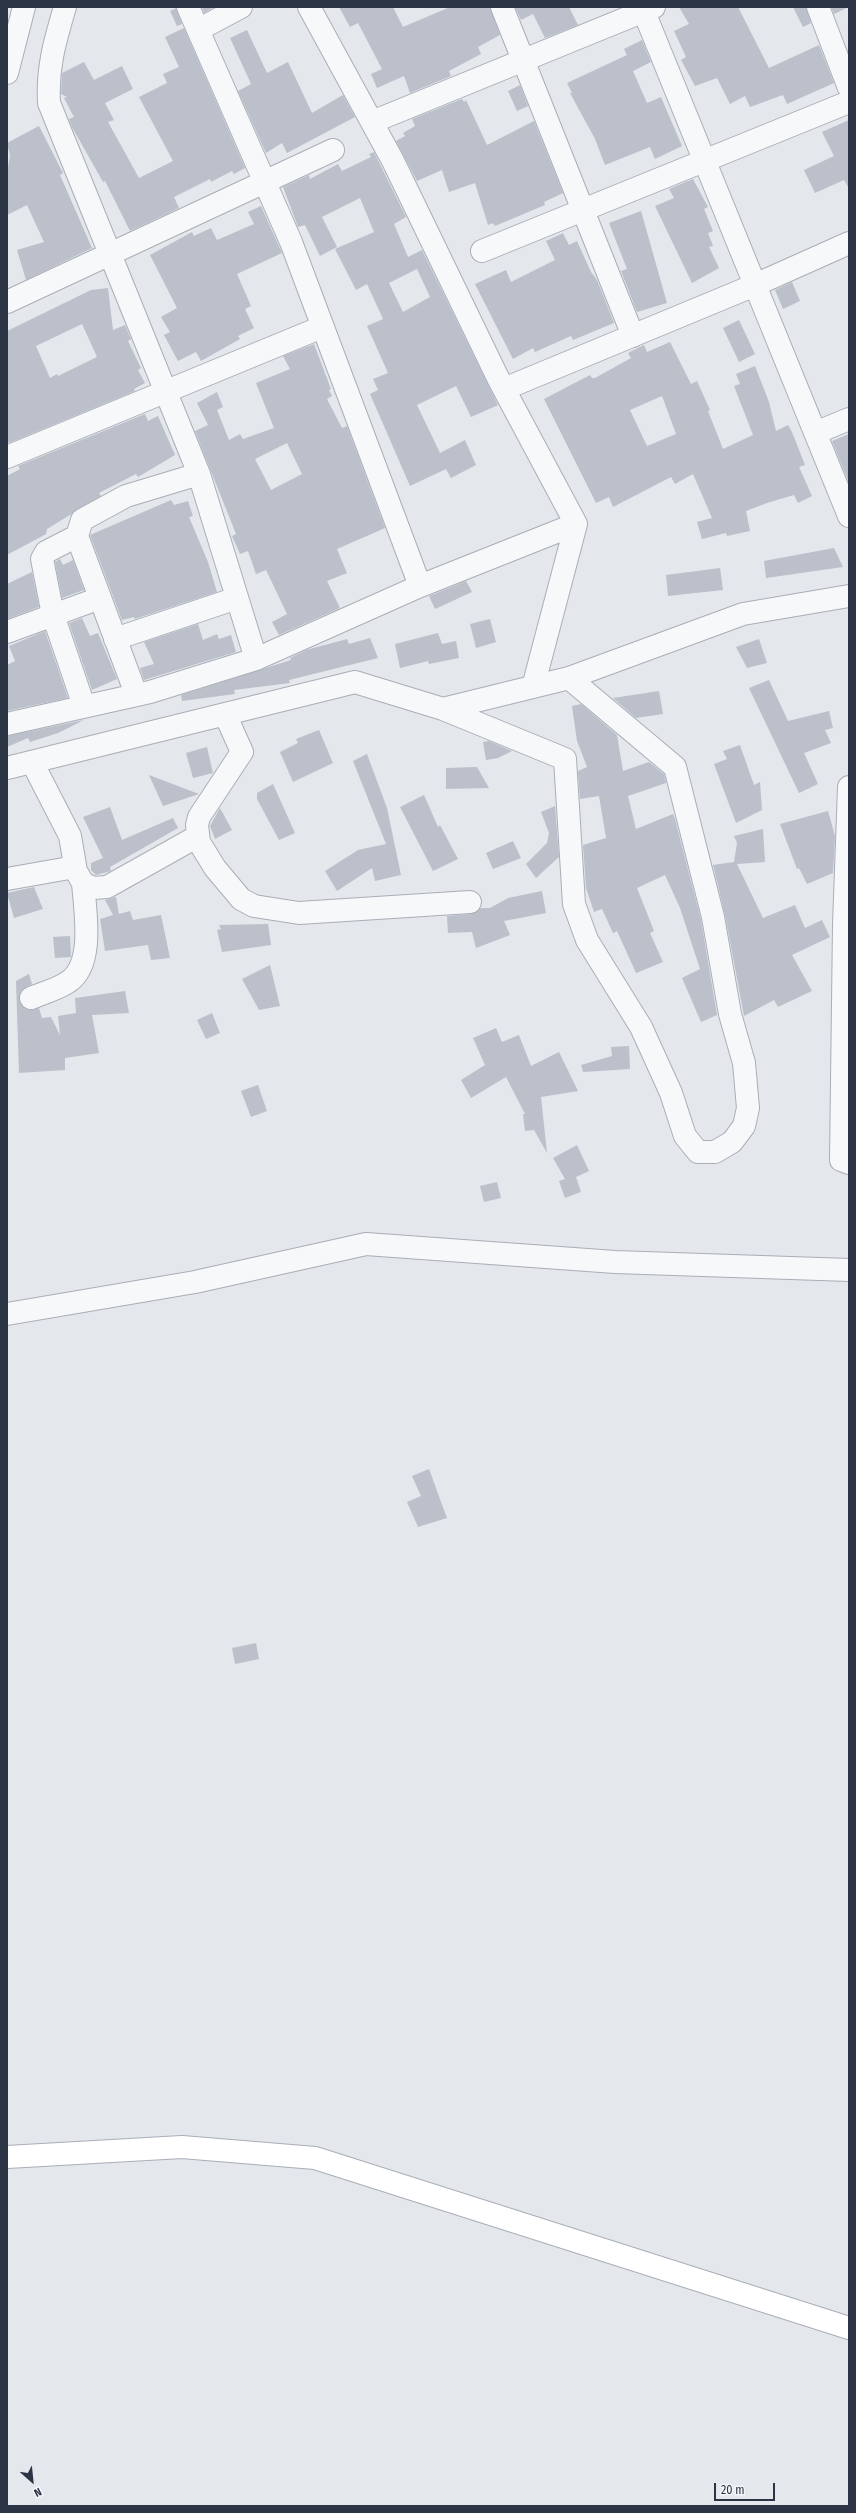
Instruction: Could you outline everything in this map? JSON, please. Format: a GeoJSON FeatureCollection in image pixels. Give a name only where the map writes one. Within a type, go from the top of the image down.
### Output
{"type":"FeatureCollection","features":[{"type":"Feature","properties":{"kind":"street"},"geometry":{"type":"LineString","coordinates":[[7,73],[24,7]]}},
{"type":"Feature","properties":{"kind":"street"},"geometry":{"type":"LineString","coordinates":[[65,7],[53,48],[48,76],[49,103],[199,474],[256,659]]}},
{"type":"Feature","properties":{"kind":"street"},"geometry":{"type":"LineString","coordinates":[[188,7],[291,242],[420,586]]}},
{"type":"Feature","properties":{"kind":"street"},"geometry":{"type":"LineString","coordinates":[[198,30],[242,7]]}},
{"type":"Feature","properties":{"kind":"street"},"geometry":{"type":"LineString","coordinates":[[309,7],[393,161],[504,389],[576,524],[533,687]]}},
{"type":"Feature","properties":{"kind":"street"},"geometry":{"type":"LineString","coordinates":[[502,7],[633,336]]}},
{"type":"Feature","properties":{"kind":"street"},"geometry":{"type":"LineString","coordinates":[[818,7],[849,88]]}},
{"type":"Feature","properties":{"kind":"street"},"geometry":{"type":"LineString","coordinates":[[372,122],[647,9],[704,161],[849,516]]}},
{"type":"Feature","properties":{"kind":"street"},"geometry":{"type":"LineString","coordinates":[[482,251],[849,102]]}},
{"type":"Feature","properties":{"kind":"street"},"geometry":{"type":"LineString","coordinates":[[7,302],[111,255],[333,150]]}},
{"type":"Feature","properties":{"kind":"street"},"geometry":{"type":"LineString","coordinates":[[504,389],[755,285],[849,242]]}},
{"type":"Feature","properties":{"kind":"street"},"geometry":{"type":"LineString","coordinates":[[7,457],[322,327]]}},
{"type":"Feature","properties":{"kind":"street"},"geometry":{"type":"LineString","coordinates":[[815,432],[849,419]]}},
{"type":"Feature","properties":{"kind":"street"},"geometry":{"type":"LineString","coordinates":[[136,694],[77,536],[82,520],[126,496],[199,474]]}},
{"type":"Feature","properties":{"kind":"street"},"geometry":{"type":"LineString","coordinates":[[7,724],[136,694],[256,659],[420,586],[576,524]]}},
{"type":"Feature","properties":{"kind":"street"},"geometry":{"type":"LineString","coordinates":[[77,536],[46,552],[42,559],[53,615],[84,706]]}},
{"type":"Feature","properties":{"kind":"street"},"geometry":{"type":"LineString","coordinates":[[443,709],[569,678],[743,614],[849,596]]}},
{"type":"Feature","properties":{"kind":"street"},"geometry":{"type":"LineString","coordinates":[[7,632],[100,598]]}},
{"type":"Feature","properties":{"kind":"street"},"geometry":{"type":"LineString","coordinates":[[115,640],[237,598]]}},
{"type":"Feature","properties":{"kind":"street"},"geometry":{"type":"LineString","coordinates":[[7,768],[355,682],[443,709],[565,759],[571,878],[574,904],[587,940],[641,1028],[671,1094],[685,1136],[698,1152],[715,1152],[732,1142],[744,1126],[748,1108],[744,1063],[730,1014],[713,917],[676,767],[569,678]]}},
{"type":"Feature","properties":{"kind":"street"},"geometry":{"type":"LineString","coordinates":[[225,714],[242,752],[199,817],[198,836],[215,868],[241,899],[254,906],[299,913],[470,902]]}},
{"type":"Feature","properties":{"kind":"street"},"geometry":{"type":"LineString","coordinates":[[32,762],[70,836],[79,875],[86,949],[82,965],[69,982],[32,998]]}},
{"type":"Feature","properties":{"kind":"street"},"geometry":{"type":"LineString","coordinates":[[849,787],[844,925],[841,1160],[849,1163]]}},
{"type":"Feature","properties":{"kind":"street"},"geometry":{"type":"LineString","coordinates":[[7,879],[79,875],[93,888],[107,887],[198,836]]}},
{"type":"Feature","properties":{"kind":"street"},"geometry":{"type":"LineString","coordinates":[[7,1314],[195,1282],[366,1244],[615,1262],[849,1270]]}},
{"type":"Feature","properties":{"kind":"street"},"geometry":{"type":"LineString","coordinates":[[7,2157],[182,2147],[315,2158],[849,2328]]}},
{"type":"Feature","properties":{"kind":"building"},"geometry":{"type":"Polygon","coordinates":[[[202,7],[214,7],[204,13],[202,7]]]}},
{"type":"Feature","properties":{"kind":"building"},"geometry":{"type":"Polygon","coordinates":[[[339,7],[393,7],[403,27],[450,7],[490,7],[500,35],[478,47],[481,54],[449,71],[451,76],[410,93],[404,76],[377,88],[371,74],[382,69],[358,23],[350,27],[339,7]]]}},
{"type":"Feature","properties":{"kind":"building"},"geometry":{"type":"Polygon","coordinates":[[[515,7],[569,7],[578,25],[545,38],[533,14],[521,20],[515,7]]]}},
{"type":"Feature","properties":{"kind":"building"},"geometry":{"type":"Polygon","coordinates":[[[679,7],[738,7],[769,68],[819,45],[834,83],[787,104],[783,95],[750,107],[745,96],[730,104],[717,78],[695,86],[681,60],[686,57],[674,31],[689,24],[679,7]]]}},
{"type":"Feature","properties":{"kind":"building"},"geometry":{"type":"Polygon","coordinates":[[[793,7],[806,7],[811,23],[803,27],[793,7]]]}},
{"type":"Feature","properties":{"kind":"building"},"geometry":{"type":"Polygon","coordinates":[[[831,7],[849,7],[834,14],[831,7]]]}},
{"type":"Feature","properties":{"kind":"building"},"geometry":{"type":"Polygon","coordinates":[[[176,8],[182,24],[177,26],[170,11],[176,8]]]}},
{"type":"Feature","properties":{"kind":"building"},"geometry":{"type":"Polygon","coordinates":[[[184,28],[245,168],[234,174],[232,171],[211,182],[210,179],[174,197],[179,208],[130,231],[105,181],[103,182],[72,127],[69,119],[74,117],[64,98],[67,97],[61,94],[62,73],[84,62],[94,80],[122,66],[133,89],[105,103],[114,120],[108,122],[139,178],[173,161],[139,97],[167,83],[163,74],[179,67],[165,37],[184,28]]]}},
{"type":"Feature","properties":{"kind":"building"},"geometry":{"type":"Polygon","coordinates":[[[247,30],[267,73],[288,62],[312,113],[343,95],[355,117],[287,153],[282,143],[266,153],[238,91],[251,84],[230,38],[247,30]]]}},
{"type":"Feature","properties":{"kind":"building"},"geometry":{"type":"Polygon","coordinates":[[[642,40],[651,62],[633,71],[647,103],[661,97],[682,146],[655,159],[650,147],[605,165],[595,139],[570,93],[572,93],[567,83],[627,55],[624,49],[642,40]]]}},
{"type":"Feature","properties":{"kind":"building"},"geometry":{"type":"Polygon","coordinates":[[[520,85],[528,106],[517,111],[508,91],[520,85]]]}},
{"type":"Feature","properties":{"kind":"building"},"geometry":{"type":"Polygon","coordinates":[[[462,99],[464,102],[466,100],[487,145],[534,121],[563,193],[544,202],[545,205],[495,226],[493,223],[488,225],[475,183],[449,192],[442,170],[417,181],[396,141],[405,136],[403,133],[415,126],[412,119],[462,99]]]}},
{"type":"Feature","properties":{"kind":"building"},"geometry":{"type":"Polygon","coordinates":[[[849,120],[849,189],[844,180],[815,193],[804,170],[834,156],[822,132],[849,120]]]}},
{"type":"Feature","properties":{"kind":"building"},"geometry":{"type":"Polygon","coordinates":[[[39,126],[63,173],[60,175],[92,248],[26,280],[17,250],[44,242],[27,205],[7,215],[7,174],[10,155],[7,143],[39,126]]]}},
{"type":"Feature","properties":{"kind":"building"},"geometry":{"type":"Polygon","coordinates":[[[374,152],[406,217],[394,224],[408,257],[422,250],[498,405],[471,417],[456,386],[417,405],[440,453],[465,440],[476,465],[451,478],[446,469],[410,486],[370,394],[378,390],[373,379],[388,373],[367,326],[383,319],[367,284],[356,290],[335,249],[374,232],[360,198],[322,217],[337,247],[320,256],[305,225],[298,227],[283,187],[309,175],[310,179],[338,164],[342,171],[371,157],[369,154],[374,152]],[[417,269],[389,283],[403,312],[430,297],[417,269]]]}},
{"type":"Feature","properties":{"kind":"building"},"geometry":{"type":"Polygon","coordinates":[[[693,179],[708,207],[704,209],[713,231],[708,233],[713,246],[709,247],[719,268],[692,283],[655,206],[674,198],[669,189],[693,179]]]}},
{"type":"Feature","properties":{"kind":"building"},"geometry":{"type":"Polygon","coordinates":[[[261,206],[282,253],[237,274],[251,306],[245,309],[254,328],[238,336],[240,339],[201,361],[196,352],[178,361],[164,335],[170,332],[161,317],[177,308],[150,255],[192,232],[194,236],[211,228],[217,240],[254,224],[248,212],[261,206]]]}},
{"type":"Feature","properties":{"kind":"building"},"geometry":{"type":"Polygon","coordinates":[[[641,211],[667,303],[637,312],[621,271],[627,269],[609,223],[641,211]]]}},
{"type":"Feature","properties":{"kind":"building"},"geometry":{"type":"Polygon","coordinates":[[[563,233],[569,245],[577,241],[591,272],[597,280],[614,323],[573,340],[571,336],[535,352],[533,348],[513,359],[475,284],[506,270],[511,282],[555,260],[546,241],[563,233]]]}},
{"type":"Feature","properties":{"kind":"building"},"geometry":{"type":"Polygon","coordinates":[[[792,282],[800,301],[783,309],[775,290],[792,282]]]}},
{"type":"Feature","properties":{"kind":"building"},"geometry":{"type":"Polygon","coordinates":[[[108,288],[113,330],[125,325],[131,339],[128,341],[141,368],[138,370],[145,383],[134,389],[135,391],[9,443],[7,439],[7,331],[91,290],[108,288]],[[82,324],[36,346],[50,378],[57,374],[58,376],[97,357],[82,324]]]}},
{"type":"Feature","properties":{"kind":"building"},"geometry":{"type":"Polygon","coordinates":[[[739,320],[755,354],[739,362],[723,328],[739,320]]]}},
{"type":"Feature","properties":{"kind":"building"},"geometry":{"type":"Polygon","coordinates":[[[670,342],[691,384],[697,381],[710,410],[708,411],[723,449],[753,435],[734,386],[740,384],[736,374],[755,366],[769,402],[776,431],[788,425],[792,432],[805,465],[799,467],[812,496],[798,503],[794,495],[746,511],[750,531],[727,536],[726,533],[702,539],[697,522],[712,518],[693,474],[675,484],[671,477],[613,507],[609,497],[596,503],[544,399],[590,375],[592,378],[595,378],[631,358],[628,353],[644,345],[647,352],[670,342]],[[662,396],[630,410],[647,446],[676,434],[662,396]]]}},
{"type":"Feature","properties":{"kind":"building"},"geometry":{"type":"Polygon","coordinates":[[[314,344],[331,389],[329,390],[332,396],[327,399],[342,428],[347,426],[385,528],[337,549],[347,573],[327,581],[340,608],[279,635],[272,622],[287,614],[266,570],[256,574],[248,551],[240,554],[232,536],[236,534],[195,431],[208,425],[197,403],[217,392],[223,407],[217,410],[229,440],[240,434],[243,439],[274,428],[256,383],[290,369],[283,356],[314,344]],[[287,443],[255,459],[271,490],[302,474],[287,443]]]}},
{"type":"Feature","properties":{"kind":"building"},"geometry":{"type":"Polygon","coordinates":[[[145,414],[148,421],[158,416],[175,455],[138,477],[136,474],[99,493],[101,496],[47,529],[46,534],[7,555],[7,476],[20,469],[18,466],[145,414]]]}},
{"type":"Feature","properties":{"kind":"building"},"geometry":{"type":"Polygon","coordinates":[[[849,434],[849,483],[832,441],[849,434]]]}},
{"type":"Feature","properties":{"kind":"building"},"geometry":{"type":"Polygon","coordinates":[[[171,500],[174,505],[188,501],[193,516],[189,517],[208,562],[217,592],[135,619],[134,617],[122,620],[90,535],[171,500]]]}},
{"type":"Feature","properties":{"kind":"building"},"geometry":{"type":"Polygon","coordinates":[[[834,548],[843,567],[766,578],[764,561],[834,548]]]}},
{"type":"Feature","properties":{"kind":"building"},"geometry":{"type":"Polygon","coordinates":[[[60,559],[63,565],[73,560],[84,590],[62,598],[55,562],[60,559]]]}},
{"type":"Feature","properties":{"kind":"building"},"geometry":{"type":"Polygon","coordinates":[[[720,568],[723,590],[668,596],[666,575],[720,568]]]}},
{"type":"Feature","properties":{"kind":"building"},"geometry":{"type":"Polygon","coordinates":[[[32,572],[39,607],[7,619],[7,584],[32,572]]]}},
{"type":"Feature","properties":{"kind":"building"},"geometry":{"type":"Polygon","coordinates":[[[466,581],[472,592],[435,609],[429,596],[466,581]]]}},
{"type":"Feature","properties":{"kind":"building"},"geometry":{"type":"Polygon","coordinates":[[[82,618],[90,636],[98,633],[117,679],[92,690],[69,623],[82,618]]]}},
{"type":"Feature","properties":{"kind":"building"},"geometry":{"type":"Polygon","coordinates":[[[490,619],[496,642],[476,648],[470,624],[490,619]]]}},
{"type":"Feature","properties":{"kind":"building"},"geometry":{"type":"Polygon","coordinates":[[[198,624],[203,640],[217,634],[219,639],[231,635],[236,652],[144,680],[140,668],[154,664],[144,642],[198,624]]]}},
{"type":"Feature","properties":{"kind":"building"},"geometry":{"type":"Polygon","coordinates":[[[45,631],[68,698],[7,711],[7,665],[15,661],[9,646],[45,631]]]}},
{"type":"Feature","properties":{"kind":"building"},"geometry":{"type":"Polygon","coordinates":[[[438,633],[442,644],[456,641],[459,658],[429,664],[428,661],[400,668],[395,644],[438,633]]]}},
{"type":"Feature","properties":{"kind":"building"},"geometry":{"type":"Polygon","coordinates":[[[370,638],[378,658],[289,680],[290,683],[234,690],[235,694],[182,701],[181,695],[291,660],[290,658],[306,650],[347,639],[349,644],[370,638]]]}},
{"type":"Feature","properties":{"kind":"building"},"geometry":{"type":"Polygon","coordinates":[[[759,639],[767,663],[747,668],[736,647],[759,639]]]}},
{"type":"Feature","properties":{"kind":"building"},"geometry":{"type":"Polygon","coordinates":[[[769,680],[788,721],[829,711],[833,728],[825,730],[831,743],[804,753],[818,784],[799,793],[749,688],[769,680]]]}},
{"type":"Feature","properties":{"kind":"building"},"geometry":{"type":"Polygon","coordinates":[[[659,691],[663,714],[636,718],[613,698],[659,691]]]}},
{"type":"Feature","properties":{"kind":"building"},"geometry":{"type":"Polygon","coordinates":[[[581,704],[617,735],[623,771],[649,762],[664,774],[666,783],[628,796],[636,829],[673,814],[675,819],[701,920],[717,1015],[701,1022],[682,978],[700,969],[680,908],[665,875],[637,888],[654,931],[650,933],[663,962],[636,973],[617,931],[613,933],[602,909],[594,912],[586,888],[583,845],[606,838],[599,796],[580,799],[578,771],[587,767],[577,741],[572,706],[581,704]]]}},
{"type":"Feature","properties":{"kind":"building"},"geometry":{"type":"Polygon","coordinates":[[[84,720],[58,733],[30,742],[28,738],[7,747],[7,736],[84,720]]]}},
{"type":"Feature","properties":{"kind":"building"},"geometry":{"type":"Polygon","coordinates":[[[319,730],[333,763],[293,782],[280,752],[298,743],[296,739],[319,730]]]}},
{"type":"Feature","properties":{"kind":"building"},"geometry":{"type":"Polygon","coordinates":[[[489,741],[512,751],[498,758],[486,760],[483,742],[489,741]]]}},
{"type":"Feature","properties":{"kind":"building"},"geometry":{"type":"Polygon","coordinates":[[[740,745],[754,785],[760,782],[762,810],[736,823],[714,764],[727,759],[723,751],[740,745]]]}},
{"type":"Feature","properties":{"kind":"building"},"geometry":{"type":"Polygon","coordinates":[[[207,747],[213,773],[193,778],[186,753],[207,747]]]}},
{"type":"Feature","properties":{"kind":"building"},"geometry":{"type":"Polygon","coordinates":[[[367,754],[387,808],[401,875],[375,881],[372,868],[337,891],[325,871],[358,850],[386,844],[353,761],[367,754]]]}},
{"type":"Feature","properties":{"kind":"building"},"geometry":{"type":"Polygon","coordinates":[[[477,767],[489,788],[446,789],[446,768],[477,767]]]}},
{"type":"Feature","properties":{"kind":"building"},"geometry":{"type":"Polygon","coordinates":[[[149,775],[199,794],[163,806],[149,775]]]}},
{"type":"Feature","properties":{"kind":"building"},"geometry":{"type":"Polygon","coordinates":[[[273,784],[295,833],[279,840],[257,799],[257,793],[273,784]]]}},
{"type":"Feature","properties":{"kind":"building"},"geometry":{"type":"Polygon","coordinates":[[[424,795],[438,827],[440,825],[458,859],[433,871],[400,807],[424,795]]]}},
{"type":"Feature","properties":{"kind":"building"},"geometry":{"type":"Polygon","coordinates":[[[555,806],[559,857],[536,878],[526,864],[547,843],[549,833],[541,812],[555,806]]]}},
{"type":"Feature","properties":{"kind":"building"},"geometry":{"type":"Polygon","coordinates":[[[110,807],[122,840],[173,818],[178,828],[110,867],[111,871],[96,875],[91,870],[91,863],[103,858],[83,817],[110,807]]]}},
{"type":"Feature","properties":{"kind":"building"},"geometry":{"type":"Polygon","coordinates":[[[220,808],[232,830],[215,839],[210,826],[220,808]]]}},
{"type":"Feature","properties":{"kind":"building"},"geometry":{"type":"Polygon","coordinates":[[[828,811],[835,836],[833,873],[807,884],[799,868],[797,869],[780,824],[828,811]]]}},
{"type":"Feature","properties":{"kind":"building"},"geometry":{"type":"Polygon","coordinates":[[[763,829],[765,862],[737,864],[763,918],[795,905],[805,928],[822,920],[830,937],[792,955],[812,991],[778,1007],[774,1000],[744,1016],[725,915],[713,865],[734,862],[737,843],[734,836],[763,829]]]}},
{"type":"Feature","properties":{"kind":"building"},"geometry":{"type":"Polygon","coordinates":[[[513,841],[521,858],[493,869],[486,853],[513,841]]]}},
{"type":"Feature","properties":{"kind":"building"},"geometry":{"type":"Polygon","coordinates":[[[34,887],[43,909],[14,918],[7,893],[34,887]]]}},
{"type":"Feature","properties":{"kind":"building"},"geometry":{"type":"Polygon","coordinates":[[[542,891],[546,913],[504,921],[510,935],[476,948],[472,932],[448,933],[447,916],[471,914],[481,908],[490,908],[508,898],[542,891]]]}},
{"type":"Feature","properties":{"kind":"building"},"geometry":{"type":"Polygon","coordinates":[[[116,897],[119,914],[130,911],[133,920],[161,915],[170,958],[151,960],[148,945],[105,951],[100,919],[113,915],[105,900],[116,897]]]}},
{"type":"Feature","properties":{"kind":"building"},"geometry":{"type":"Polygon","coordinates":[[[268,924],[271,945],[222,952],[217,930],[221,929],[219,925],[268,924]]]}},
{"type":"Feature","properties":{"kind":"building"},"geometry":{"type":"Polygon","coordinates":[[[70,936],[71,957],[55,958],[53,937],[70,936]]]}},
{"type":"Feature","properties":{"kind":"building"},"geometry":{"type":"Polygon","coordinates":[[[270,965],[280,1006],[259,1010],[242,979],[270,965]]]}},
{"type":"Feature","properties":{"kind":"building"},"geometry":{"type":"Polygon","coordinates":[[[29,974],[32,984],[21,991],[20,1003],[29,1010],[39,1008],[42,1018],[51,1017],[60,1035],[58,1016],[76,1013],[75,998],[125,991],[129,1013],[92,1015],[99,1053],[65,1058],[65,1070],[19,1073],[16,981],[29,974]]]}},
{"type":"Feature","properties":{"kind":"building"},"geometry":{"type":"Polygon","coordinates":[[[212,1013],[220,1033],[206,1039],[197,1020],[212,1013]]]}},
{"type":"Feature","properties":{"kind":"building"},"geometry":{"type":"Polygon","coordinates":[[[496,1028],[502,1042],[519,1035],[531,1066],[559,1052],[578,1091],[541,1097],[547,1153],[534,1130],[525,1131],[523,1114],[525,1114],[506,1077],[471,1098],[461,1080],[485,1065],[473,1038],[496,1028]]]}},
{"type":"Feature","properties":{"kind":"building"},"geometry":{"type":"Polygon","coordinates":[[[629,1046],[630,1069],[583,1072],[581,1065],[612,1056],[611,1047],[629,1046]]]}},
{"type":"Feature","properties":{"kind":"building"},"geometry":{"type":"Polygon","coordinates":[[[258,1085],[267,1111],[251,1117],[241,1091],[258,1085]]]}},
{"type":"Feature","properties":{"kind":"building"},"geometry":{"type":"Polygon","coordinates":[[[577,1145],[589,1171],[576,1177],[581,1192],[565,1198],[559,1181],[565,1179],[553,1158],[577,1145]]]}},
{"type":"Feature","properties":{"kind":"building"},"geometry":{"type":"Polygon","coordinates":[[[497,1182],[501,1198],[484,1202],[480,1186],[497,1182]]]}},
{"type":"Feature","properties":{"kind":"building"},"geometry":{"type":"Polygon","coordinates":[[[429,1469],[447,1518],[418,1527],[407,1502],[421,1496],[412,1476],[429,1469]]]}},
{"type":"Feature","properties":{"kind":"building"},"geometry":{"type":"Polygon","coordinates":[[[256,1643],[259,1659],[235,1664],[232,1648],[256,1643]]]}}]}
